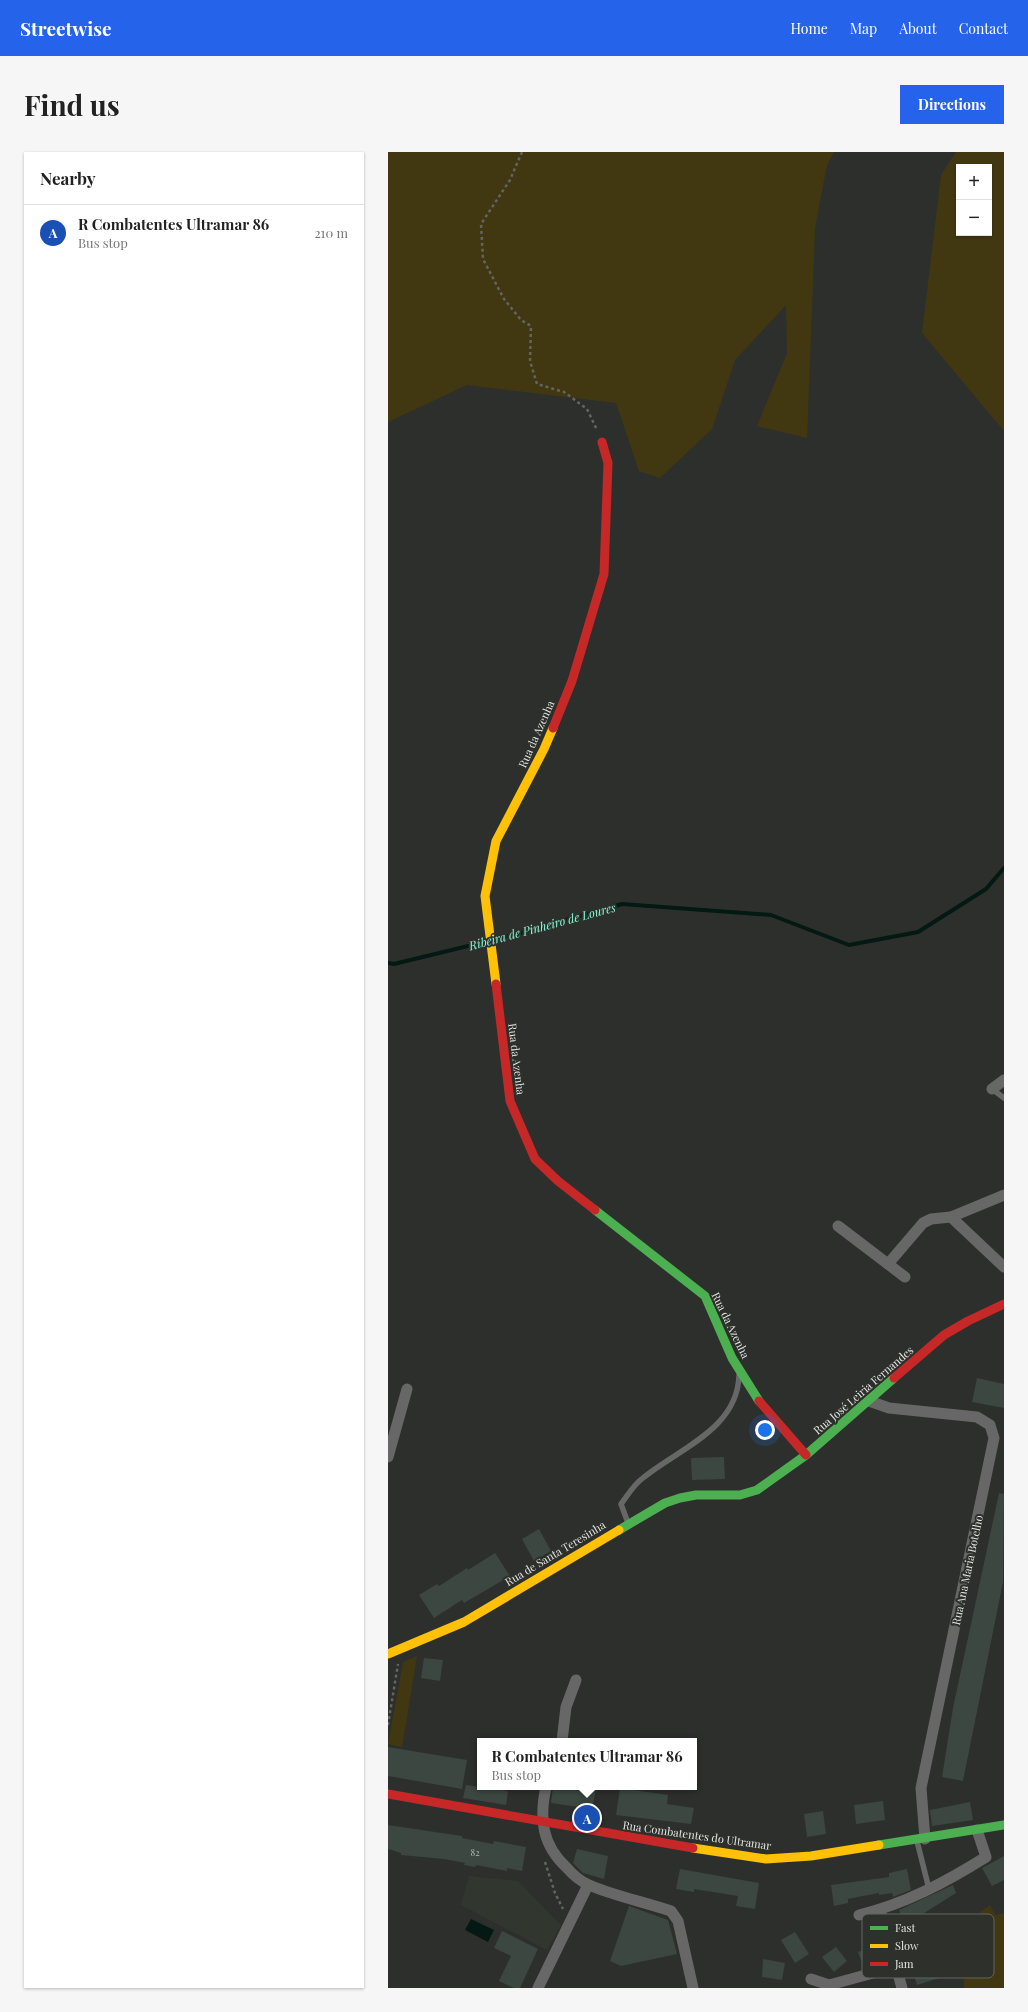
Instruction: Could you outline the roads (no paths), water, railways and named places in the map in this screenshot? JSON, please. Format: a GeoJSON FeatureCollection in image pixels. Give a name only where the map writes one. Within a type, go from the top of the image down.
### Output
{"type":"FeatureCollection","features":[{"type":"Feature","properties":{"kind":"main road","name":"Rua da Azenha"},"geometry":{"type":"LineString","coordinates":[[602,442],[608,463],[608,517],[604,574],[572,681],[544,749],[496,841],[485,896],[510,1101],[535,1159],[558,1182],[705,1296],[739,1369],[761,1404],[790,1435],[806,1455]]}},
{"type":"Feature","properties":{"kind":"main road","name":"Rua José Leiria Fernandes"},"geometry":{"type":"LineString","coordinates":[[740,1495],[762,1487],[806,1455],[949,1332],[1004,1304]]}},
{"type":"Feature","properties":{"kind":"main road","name":"Rua de Santa Teresinha"},"geometry":{"type":"LineString","coordinates":[[388,1654],[464,1622],[665,1503],[680,1498],[723,1494],[740,1495]]}},
{"type":"Feature","properties":{"kind":"main road","name":"Rua Combatentes do Ultramar"},"geometry":{"type":"LineString","coordinates":[[388,1794],[638,1839],[766,1859],[811,1856],[921,1840],[1004,1825]]}},
{"type":"Feature","properties":{"kind":"street"},"geometry":{"type":"LineString","coordinates":[[992,1090],[1004,1080]]}},
{"type":"Feature","properties":{"kind":"street"},"geometry":{"type":"LineString","coordinates":[[888,1264],[923,1223],[931,1219],[951,1217],[1004,1195]]}},
{"type":"Feature","properties":{"kind":"street"},"geometry":{"type":"LineString","coordinates":[[951,1217],[1004,1267]]}},
{"type":"Feature","properties":{"kind":"street"},"geometry":{"type":"LineString","coordinates":[[838,1226],[905,1278]]}},
{"type":"Feature","properties":{"kind":"street"},"geometry":{"type":"LineString","coordinates":[[388,1457],[407,1389]]}},
{"type":"Feature","properties":{"kind":"street","name":"Rua Ana Maria Botelho"},"geometry":{"type":"LineString","coordinates":[[869,1401],[889,1408],[977,1417],[990,1425],[994,1438],[921,1788],[921,1840]]}},
{"type":"Feature","properties":{"kind":"street"},"geometry":{"type":"LineString","coordinates":[[562,1738],[566,1707],[576,1680]]}},
{"type":"Feature","properties":{"kind":"street"},"geometry":{"type":"LineString","coordinates":[[545,1790],[542,1807],[542,1822],[547,1841],[556,1858],[573,1875],[588,1885],[671,1911],[678,1921],[693,1988]]}},
{"type":"Feature","properties":{"kind":"street"},"geometry":{"type":"LineString","coordinates":[[864,1914],[880,1910],[929,1890],[986,1857],[977,1830]]}},
{"type":"Feature","properties":{"kind":"street"},"geometry":{"type":"LineString","coordinates":[[538,1988],[588,1885]]}},
{"type":"Feature","properties":{"kind":"street"},"geometry":{"type":"LineString","coordinates":[[880,1910],[881,1914]]}},
{"type":"Feature","properties":{"kind":"street"},"geometry":{"type":"LineString","coordinates":[[811,1979],[829,1985],[862,1976]]}},
{"type":"Feature","properties":{"kind":"street"},"geometry":{"type":"LineString","coordinates":[[899,1978],[902,1988]]}},
{"type":"Feature","properties":{"kind":"lane"},"geometry":{"type":"LineString","coordinates":[[992,1090],[1004,1098]]}},
{"type":"Feature","properties":{"kind":"lane"},"geometry":{"type":"LineString","coordinates":[[629,1524],[621,1504],[642,1478],[711,1430],[725,1416],[734,1401],[739,1385],[739,1369]]}},
{"type":"Feature","properties":{"kind":"lane"},"geometry":{"type":"LineString","coordinates":[[921,1840],[929,1890]]}},
{"type":"Feature","properties":{"kind":"water"},"geometry":{"type":"Polygon","coordinates":[[[471,1919],[494,1930],[488,1942],[465,1930],[471,1919]]]}},
{"type":"Feature","properties":{"kind":"waterway","name":"Ribeira de Pinheiro de Loures"},"geometry":{"type":"LineString","coordinates":[[388,963],[394,964],[517,934],[622,904],[771,915],[849,945],[918,932],[986,889],[1004,868]]}},
{"type":"Feature","properties":{"kind":"place","name":"R Combatentes Ultramar 86"},"geometry":{"type":"Point","coordinates":[587,1818]}}]}
